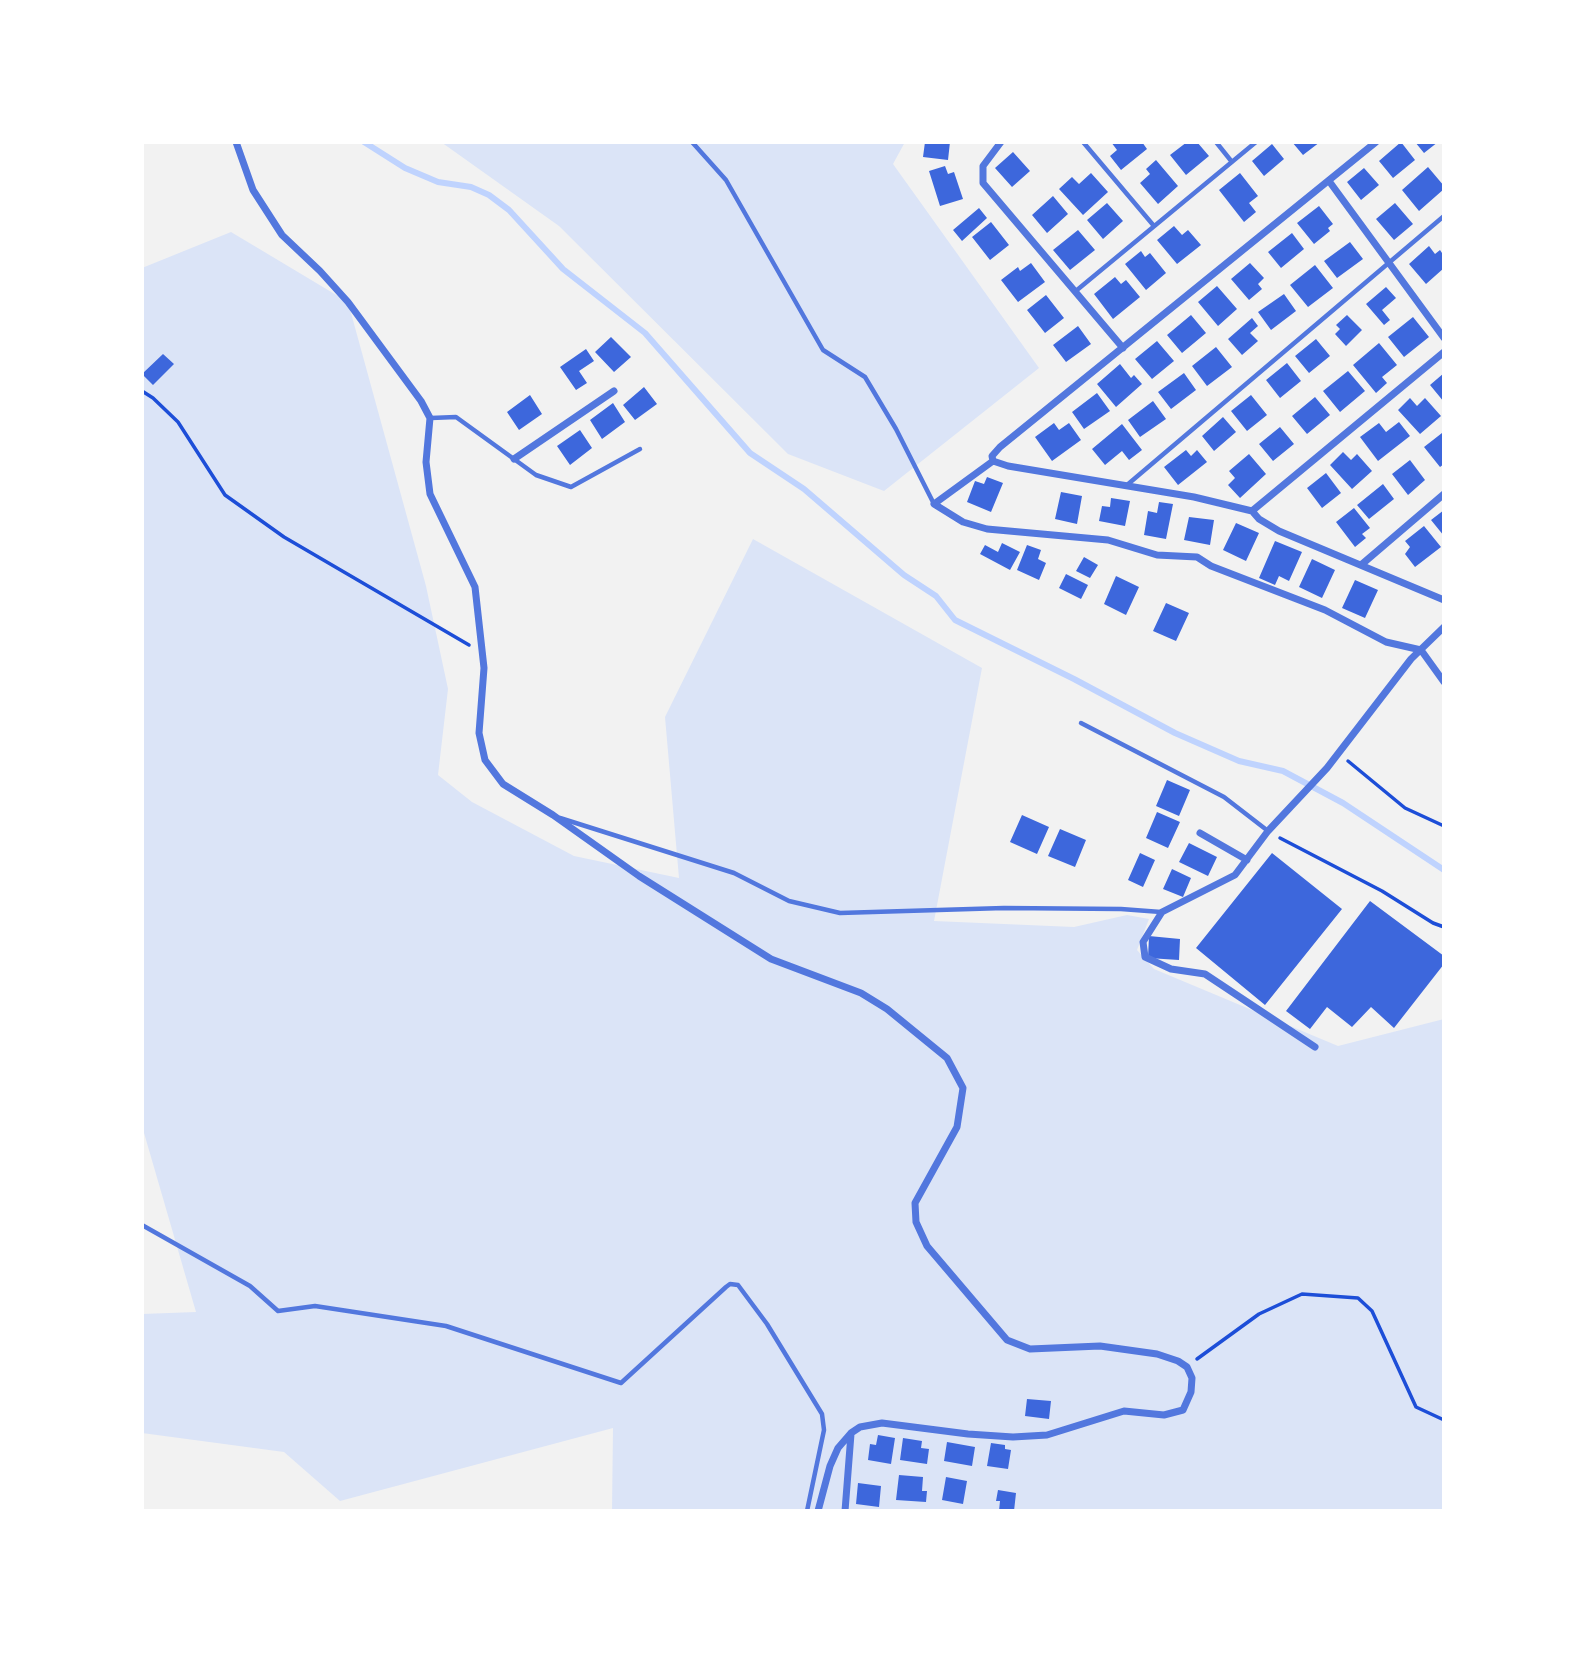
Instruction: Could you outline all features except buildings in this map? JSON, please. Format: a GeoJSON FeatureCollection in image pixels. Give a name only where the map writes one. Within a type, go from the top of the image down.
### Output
{"type":"FeatureCollection","features":[{"type":"Feature","properties":{"kind":"street"},"geometry":{"type":"LineString","coordinates":[[236,142],[253,190],[282,235],[348,302],[421,401],[430,418],[426,462],[430,494],[475,587],[484,668],[479,733],[485,760],[503,784],[553,815],[639,876],[771,959],[861,993],[887,1009],[947,1058],[963,1088],[957,1127],[915,1203],[916,1222],[927,1246],[1007,1339],[1030,1349],[1100,1346],[1157,1354],[1187,1367],[1192,1378],[1188,1403],[1183,1410],[1164,1415],[1124,1411],[1061,1432],[1032,1437],[867,1424],[850,1433],[838,1448],[830,1466],[818,1511]]}},
{"type":"Feature","properties":{"kind":"street"},"geometry":{"type":"LineString","coordinates":[[1001,142],[983,166],[983,183],[1124,348]]}},
{"type":"Feature","properties":{"kind":"street"},"geometry":{"type":"LineString","coordinates":[[993,461],[992,456],[1000,447],[1376,142]]}},
{"type":"Feature","properties":{"kind":"street"},"geometry":{"type":"LineString","coordinates":[[1329,181],[1444,338]]}},
{"type":"Feature","properties":{"kind":"street"},"geometry":{"type":"LineString","coordinates":[[1252,511],[1444,352]]}},
{"type":"Feature","properties":{"kind":"street"},"geometry":{"type":"LineString","coordinates":[[514,459],[614,391]]}},
{"type":"Feature","properties":{"kind":"street"},"geometry":{"type":"LineString","coordinates":[[993,461],[934,504],[963,522],[987,529],[1108,540],[1157,555],[1197,557],[1211,566],[1325,610],[1386,642],[1421,650],[1444,682]]}},
{"type":"Feature","properties":{"kind":"street"},"geometry":{"type":"LineString","coordinates":[[993,461],[1008,466],[1194,497],[1252,511],[1259,519],[1279,531],[1444,600]]}},
{"type":"Feature","properties":{"kind":"street"},"geometry":{"type":"LineString","coordinates":[[1361,565],[1444,494]]}},
{"type":"Feature","properties":{"kind":"street"},"geometry":{"type":"LineString","coordinates":[[1315,1047],[1205,974],[1171,969],[1145,957],[1143,942],[1162,912],[1235,875],[1268,831],[1327,768],[1411,659],[1444,628]]}},
{"type":"Feature","properties":{"kind":"street"},"geometry":{"type":"LineString","coordinates":[[1200,833],[1247,859]]}},
{"type":"Feature","properties":{"kind":"street"},"geometry":{"type":"LineString","coordinates":[[845,1511],[850,1433]]}},
{"type":"Feature","properties":{"kind":"lane"},"geometry":{"type":"LineString","coordinates":[[692,142],[726,180],[823,350],[865,377],[896,429],[934,504]]}},
{"type":"Feature","properties":{"kind":"lane"},"geometry":{"type":"LineString","coordinates":[[1083,142],[1154,226]]}},
{"type":"Feature","properties":{"kind":"lane"},"geometry":{"type":"LineString","coordinates":[[1216,142],[1232,162]]}},
{"type":"Feature","properties":{"kind":"lane"},"geometry":{"type":"LineString","coordinates":[[1077,290],[1256,142]]}},
{"type":"Feature","properties":{"kind":"lane"},"geometry":{"type":"LineString","coordinates":[[1126,486],[1444,216]]}},
{"type":"Feature","properties":{"kind":"lane"},"geometry":{"type":"LineString","coordinates":[[430,418],[456,417],[536,475],[571,487],[640,449]]}},
{"type":"Feature","properties":{"kind":"lane"},"geometry":{"type":"LineString","coordinates":[[1081,723],[1224,797],[1268,831]]}},
{"type":"Feature","properties":{"kind":"lane"},"geometry":{"type":"LineString","coordinates":[[553,815],[734,873],[789,901],[840,913],[1003,908],[1162,912]]}},
{"type":"Feature","properties":{"kind":"lane"},"geometry":{"type":"LineString","coordinates":[[142,1226],[250,1286],[278,1311],[329,1307],[446,1326],[621,1382],[726,1287],[730,1284],[738,1285],[767,1324],[822,1414],[824,1430],[807,1511]]}},
{"type":"Feature","properties":{"kind":"path"},"geometry":{"type":"LineString","coordinates":[[142,391],[178,422],[225,495],[284,537],[483,653]]}},
{"type":"Feature","properties":{"kind":"path"},"geometry":{"type":"LineString","coordinates":[[1339,753],[1405,808],[1444,826]]}},
{"type":"Feature","properties":{"kind":"path"},"geometry":{"type":"LineString","coordinates":[[1268,831],[1444,927]]}},
{"type":"Feature","properties":{"kind":"path"},"geometry":{"type":"LineString","coordinates":[[1187,1367],[1259,1314],[1302,1294],[1358,1297],[1372,1311],[1416,1407],[1444,1420]]}},
{"type":"Feature","properties":{"kind":"shaded area"},"geometry":{"type":"Polygon","coordinates":[[[441,142],[905,142],[893,164],[1039,368],[884,491],[788,454],[559,226],[441,142]]]}},
{"type":"Feature","properties":{"kind":"shaded area"},"geometry":{"type":"Polygon","coordinates":[[[231,232],[348,302],[426,586],[448,689],[438,775],[472,802],[574,856],[679,878],[665,717],[753,539],[982,668],[934,921],[1074,927],[1127,915],[1149,919],[1137,950],[1154,969],[1338,1046],[1444,1019],[1444,1511],[612,1511],[613,1428],[340,1501],[284,1452],[142,1433],[142,1314],[196,1312],[142,1126],[142,268],[231,232]]]}},
{"type":"Feature","properties":{"kind":"waterway"},"geometry":{"type":"LineString","coordinates":[[364,142],[405,168],[438,182],[471,187],[489,195],[509,210],[563,269],[645,333],[750,453],[804,489],[904,575],[936,596],[955,620],[1175,733],[1239,761],[1283,771],[1343,803],[1444,870]]}}]}
